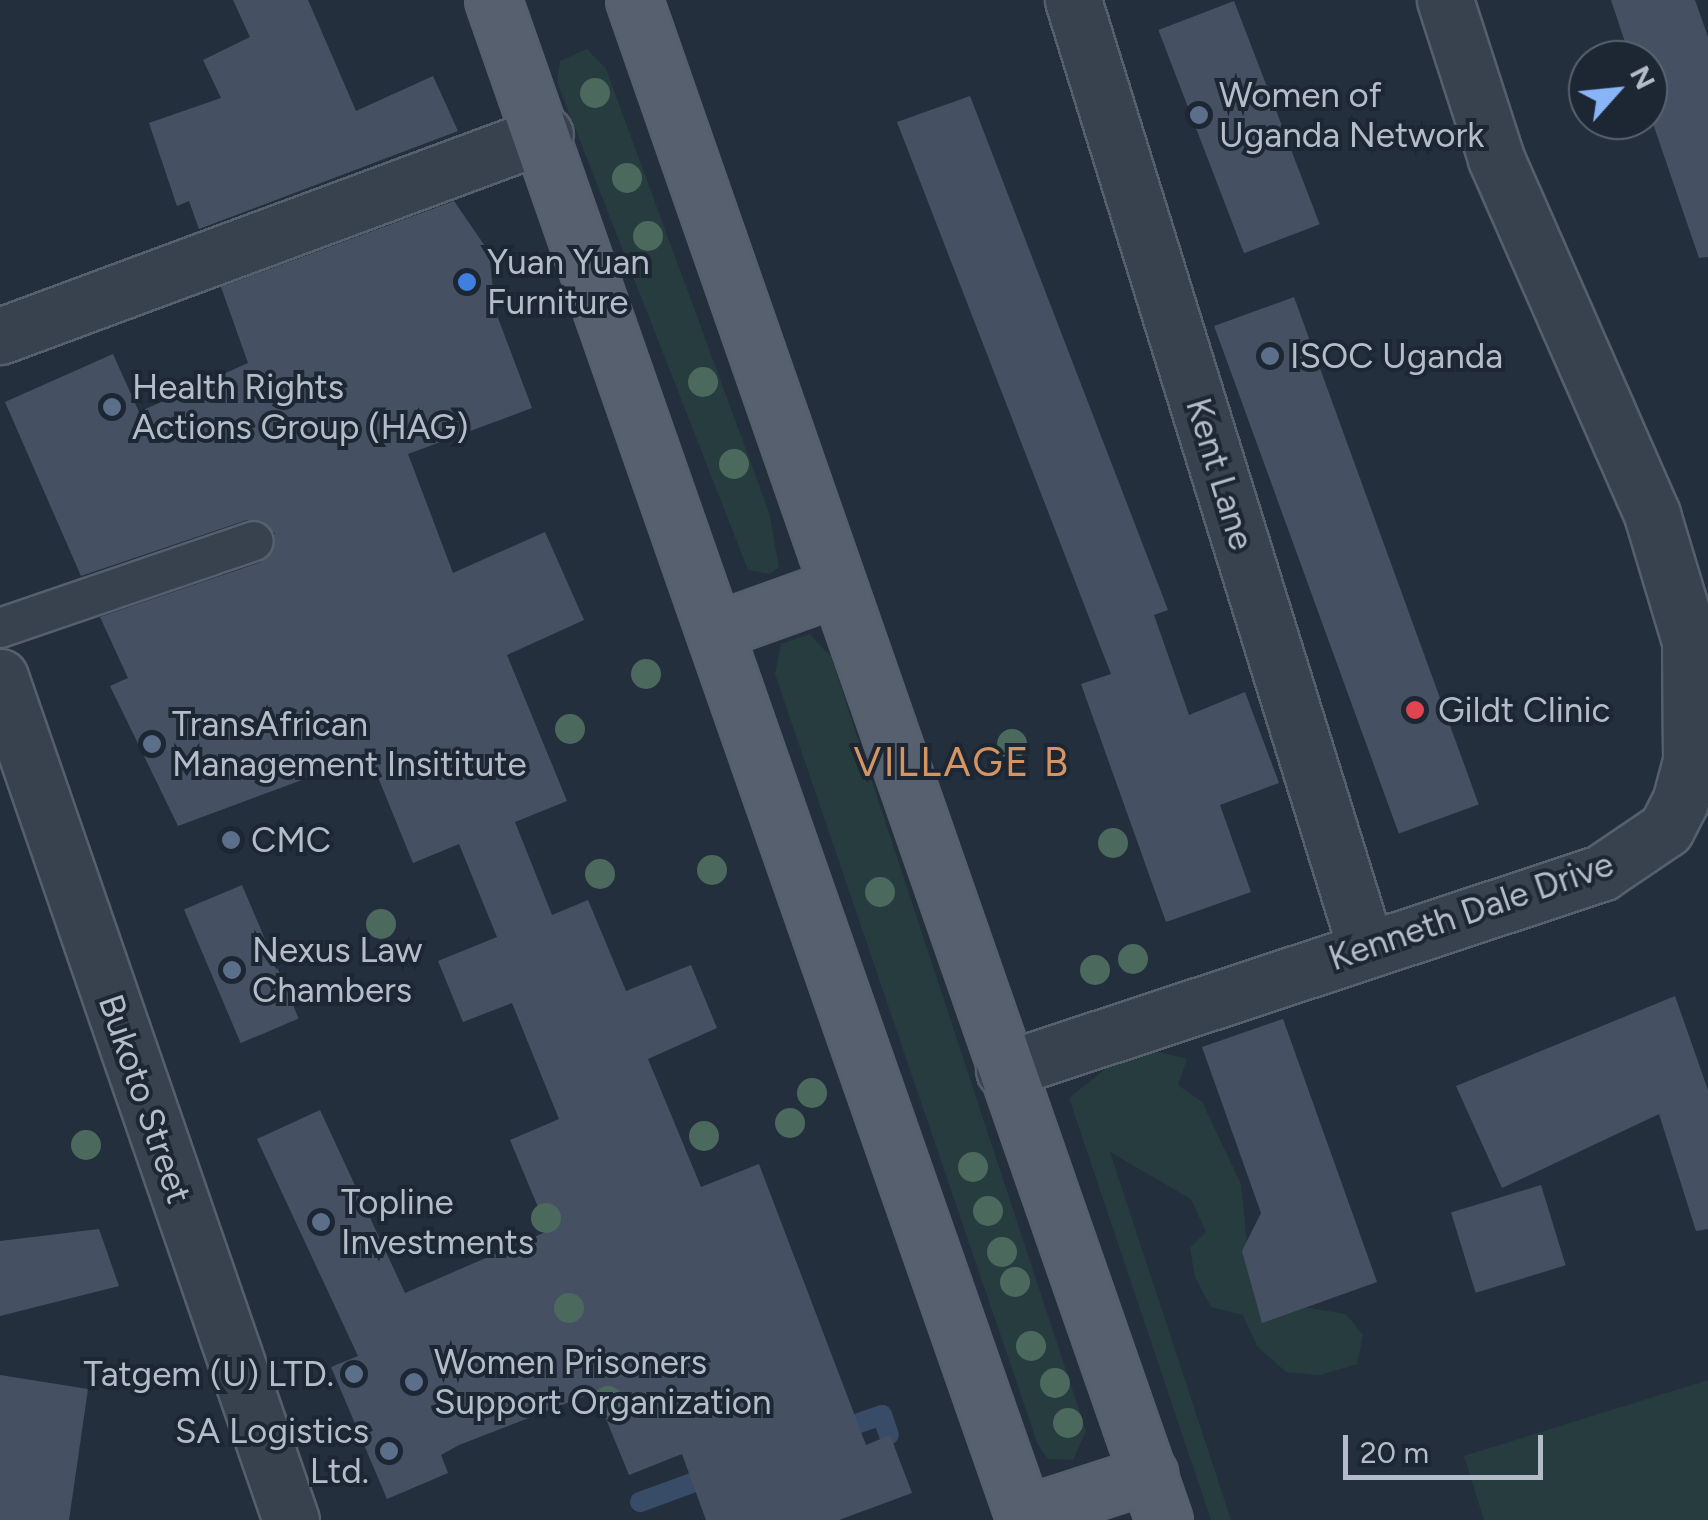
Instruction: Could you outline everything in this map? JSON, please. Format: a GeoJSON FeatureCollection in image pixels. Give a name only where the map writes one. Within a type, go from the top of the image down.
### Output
{"type":"FeatureCollection","features":[{"type":"Feature","properties":{"kind":"main road"},"geometry":{"type":"LineString","coordinates":[[494,0],[546,134],[1024,1518],[1157,1497],[1004,1070],[634,0]]}},
{"type":"Feature","properties":{"kind":"main road"},"geometry":{"type":"LineString","coordinates":[[718,630],[837,587]]}},
{"type":"Feature","properties":{"kind":"street","name":"Kent Lane"},"geometry":{"type":"LineString","coordinates":[[1073,0],[1366,948]]}},
{"type":"Feature","properties":{"kind":"street","name":"Kenneth Dale Drive"},"geometry":{"type":"LineString","coordinates":[[1004,1070],[1602,873],[1666,829],[1692,761],[1690,641],[1652,514],[1496,158],[1445,0]]}},
{"type":"Feature","properties":{"kind":"street"},"geometry":{"type":"LineString","coordinates":[[0,336],[546,134]]}},
{"type":"Feature","properties":{"kind":"street","name":"Bukoto Street"},"geometry":{"type":"LineString","coordinates":[[0,678],[291,1520]]}},
{"type":"Feature","properties":{"kind":"lane"},"geometry":{"type":"LineString","coordinates":[[0,628],[254,541]]}},
{"type":"Feature","properties":{"kind":"green space"},"geometry":{"type":"Polygon","coordinates":[[[587,49],[606,69],[769,512],[779,567],[770,574],[748,570],[557,82],[560,61],[587,49]]]}},
{"type":"Feature","properties":{"kind":"green space"},"geometry":{"type":"Polygon","coordinates":[[[810,634],[831,657],[1086,1431],[1073,1460],[1048,1459],[1038,1445],[775,674],[781,644],[810,634]]]}},
{"type":"Feature","properties":{"kind":"green space"},"geometry":{"type":"Polygon","coordinates":[[[1134,1046],[1187,1059],[1178,1085],[1202,1102],[1241,1184],[1250,1272],[1285,1304],[1346,1314],[1363,1335],[1357,1364],[1320,1375],[1286,1372],[1257,1346],[1243,1315],[1211,1307],[1195,1277],[1190,1248],[1206,1232],[1191,1199],[1110,1152],[1231,1520],[1211,1520],[1069,1098],[1134,1046]]]}},
{"type":"Feature","properties":{"kind":"green space"},"geometry":{"type":"Polygon","coordinates":[[[1708,1380],[1708,1520],[1484,1520],[1464,1456],[1708,1380]]]}},
{"type":"Feature","properties":{"kind":"building"},"geometry":{"type":"Polygon","coordinates":[[[233,0],[308,0],[356,111],[433,76],[458,131],[199,229],[189,201],[177,206],[149,123],[221,98],[203,60],[250,37],[233,0]]]}},
{"type":"Feature","properties":{"kind":"building"},"geometry":{"type":"Polygon","coordinates":[[[1611,0],[1695,0],[1708,37],[1708,257],[1699,258],[1659,140],[1668,140],[1668,40],[1624,40],[1611,0]]]}},
{"type":"Feature","properties":{"kind":"building"},"geometry":{"type":"Polygon","coordinates":[[[1234,1],[1320,224],[1244,253],[1158,30],[1234,1]]]}},
{"type":"Feature","properties":{"kind":"building"},"geometry":{"type":"Polygon","coordinates":[[[970,96],[1168,610],[1154,615],[1189,715],[1245,692],[1279,783],[1220,805],[1251,892],[1166,922],[1081,684],[1111,674],[897,122],[970,96]]]}},
{"type":"Feature","properties":{"kind":"building"},"geometry":{"type":"Polygon","coordinates":[[[454,201],[489,252],[495,310],[532,408],[408,454],[453,573],[545,532],[584,620],[507,655],[567,801],[515,822],[552,915],[588,900],[626,991],[691,965],[717,1028],[648,1059],[701,1187],[759,1164],[866,1445],[890,1435],[912,1493],[839,1520],[706,1520],[682,1454],[629,1475],[595,1392],[459,1445],[441,1455],[448,1473],[387,1499],[331,1367],[358,1356],[257,1139],[320,1110],[405,1293],[548,1231],[510,1140],[559,1119],[512,1003],[463,1022],[438,961],[497,937],[459,844],[413,863],[369,755],[178,826],[110,686],[128,678],[100,617],[261,562],[275,533],[247,520],[81,576],[5,402],[113,354],[139,412],[248,363],[221,287],[454,201]]]}},
{"type":"Feature","properties":{"kind":"building"},"geometry":{"type":"Polygon","coordinates":[[[1294,297],[1479,804],[1399,834],[1214,326],[1294,297]]]}},
{"type":"Feature","properties":{"kind":"building"},"geometry":{"type":"Polygon","coordinates":[[[242,885],[299,1018],[241,1043],[184,910],[242,885]]]}},
{"type":"Feature","properties":{"kind":"building"},"geometry":{"type":"Polygon","coordinates":[[[1675,996],[1708,1090],[1708,1229],[1696,1231],[1659,1114],[1502,1188],[1456,1086],[1675,996]]]}},
{"type":"Feature","properties":{"kind":"building"},"geometry":{"type":"Polygon","coordinates":[[[1283,1019],[1377,1282],[1262,1323],[1242,1251],[1261,1213],[1202,1047],[1283,1019]]]}},
{"type":"Feature","properties":{"kind":"building"},"geometry":{"type":"Polygon","coordinates":[[[1541,1185],[1566,1265],[1476,1293],[1451,1212],[1541,1185]]]}},
{"type":"Feature","properties":{"kind":"building"},"geometry":{"type":"Polygon","coordinates":[[[99,1229],[119,1286],[0,1316],[0,1241],[99,1229]]]}},
{"type":"Feature","properties":{"kind":"building"},"geometry":{"type":"Polygon","coordinates":[[[0,1375],[88,1389],[69,1520],[0,1520],[0,1375]]]}},
{"type":"Feature","properties":{"kind":"waterway"},"geometry":{"type":"LineString","coordinates":[[833,1432],[882,1415],[889,1435]]}},
{"type":"Feature","properties":{"kind":"waterway"},"geometry":{"type":"LineString","coordinates":[[640,1502],[717,1474]]}},
{"type":"Feature","properties":{"kind":"place","name":"Women of Uganda Network"},"geometry":{"type":"Point","coordinates":[1199,115]}},
{"type":"Feature","properties":{"kind":"place","name":"Yuan Yuan Furniture"},"geometry":{"type":"Point","coordinates":[467,282]}},
{"type":"Feature","properties":{"kind":"place","name":"ISOC Uganda"},"geometry":{"type":"Point","coordinates":[1270,356]}},
{"type":"Feature","properties":{"kind":"place","name":"Health Rights Actions Group (HAG)"},"geometry":{"type":"Point","coordinates":[112,407]}},
{"type":"Feature","properties":{"kind":"place","name":"Gildt Clinic"},"geometry":{"type":"Point","coordinates":[1415,710]}},
{"type":"Feature","properties":{"kind":"place","name":"TransAfrican Management Insititute"},"geometry":{"type":"Point","coordinates":[152,744]}},
{"type":"Feature","properties":{"kind":"place","name":"CMC"},"geometry":{"type":"Point","coordinates":[231,840]}},
{"type":"Feature","properties":{"kind":"place","name":"Nexus Law Chambers"},"geometry":{"type":"Point","coordinates":[232,970]}},
{"type":"Feature","properties":{"kind":"place","name":"Topline Investments"},"geometry":{"type":"Point","coordinates":[321,1222]}},
{"type":"Feature","properties":{"kind":"place","name":"Tatgem (U) LTD."},"geometry":{"type":"Point","coordinates":[354,1374]}},
{"type":"Feature","properties":{"kind":"place","name":"Women Prisoners Support Organization"},"geometry":{"type":"Point","coordinates":[414,1382]}},
{"type":"Feature","properties":{"kind":"place","name":"SA Logistics Ltd."},"geometry":{"type":"Point","coordinates":[389,1451]}},
{"type":"Feature","properties":{"kind":"district","name":"VILLAGE B"},"geometry":{"type":"Point","coordinates":[962,762]}}]}
